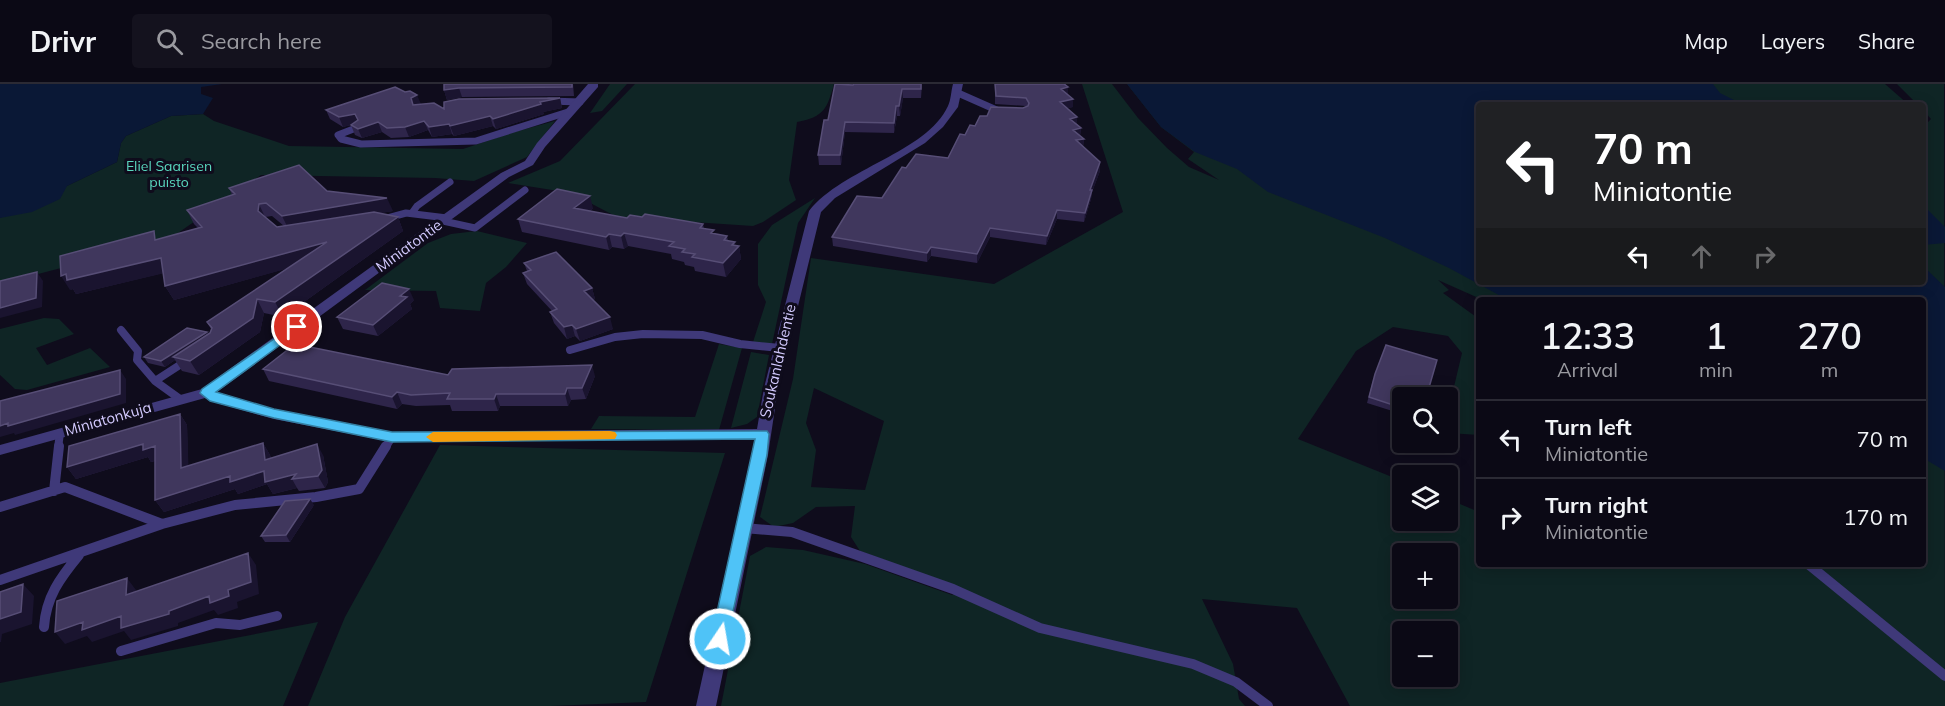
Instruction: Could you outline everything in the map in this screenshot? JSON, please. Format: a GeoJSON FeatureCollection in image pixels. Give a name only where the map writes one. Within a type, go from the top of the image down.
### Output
{"type":"FeatureCollection","features":[{"type":"Feature","properties":{"kind":"street","name":"Miniatontie"},"geometry":{"type":"LineString","coordinates":[[211,395],[505,174],[529,163],[541,145],[568,112],[593,87],[593,84]]}},
{"type":"Feature","properties":{"kind":"street","name":"Soukanlahdentie"},"geometry":{"type":"LineString","coordinates":[[706,706],[760,455],[762,434],[780,348],[815,211],[832,194],[930,134],[946,116],[958,89]]}},
{"type":"Feature","properties":{"kind":"street","name":"Miniatonkuja"},"geometry":{"type":"LineString","coordinates":[[0,450],[180,399],[211,395]]}},
{"type":"Feature","properties":{"kind":"street"},"geometry":{"type":"LineString","coordinates":[[211,395],[284,416],[392,437],[762,434]]}},
{"type":"Feature","properties":{"kind":"lane"},"geometry":{"type":"LineString","coordinates":[[958,89],[983,107],[1012,111]]}},
{"type":"Feature","properties":{"kind":"lane"},"geometry":{"type":"LineString","coordinates":[[537,101],[580,102]]}},
{"type":"Feature","properties":{"kind":"lane"},"geometry":{"type":"LineString","coordinates":[[356,128],[338,135],[341,139],[361,144],[476,141],[568,112]]}},
{"type":"Feature","properties":{"kind":"lane"},"geometry":{"type":"LineString","coordinates":[[412,213],[417,206],[450,182]]}},
{"type":"Feature","properties":{"kind":"lane"},"geometry":{"type":"LineString","coordinates":[[371,221],[412,213],[445,219],[475,228],[525,190]]}},
{"type":"Feature","properties":{"kind":"lane"},"geometry":{"type":"LineString","coordinates":[[121,330],[138,351],[137,360],[155,381],[180,399]]}},
{"type":"Feature","properties":{"kind":"lane"},"geometry":{"type":"LineString","coordinates":[[570,350],[615,337],[643,334],[702,335],[740,344],[780,348]]}},
{"type":"Feature","properties":{"kind":"lane"},"geometry":{"type":"LineString","coordinates":[[155,381],[194,356]]}},
{"type":"Feature","properties":{"kind":"lane"},"geometry":{"type":"LineString","coordinates":[[54,491],[60,433]]}},
{"type":"Feature","properties":{"kind":"lane"},"geometry":{"type":"LineString","coordinates":[[0,580],[162,524],[235,505],[316,497],[359,489],[392,437]]}},
{"type":"Feature","properties":{"kind":"lane"},"geometry":{"type":"LineString","coordinates":[[0,507],[64,487],[162,524]]}},
{"type":"Feature","properties":{"kind":"lane"},"geometry":{"type":"LineString","coordinates":[[744,528],[792,532],[953,590],[1040,628],[1194,664],[1236,682],[1268,706]]}},
{"type":"Feature","properties":{"kind":"lane"},"geometry":{"type":"LineString","coordinates":[[44,627],[44,618],[53,585],[80,553]]}},
{"type":"Feature","properties":{"kind":"lane"},"geometry":{"type":"LineString","coordinates":[[1812,567],[1945,676]]}},
{"type":"Feature","properties":{"kind":"lane"},"geometry":{"type":"LineString","coordinates":[[120,651],[216,623],[240,625],[277,616]]}},
{"type":"Feature","properties":{"kind":"green space"},"geometry":{"type":"Polygon","coordinates":[[[610,84],[627,84],[602,111],[590,113],[610,84]]]}},
{"type":"Feature","properties":{"kind":"green space"},"geometry":{"type":"Polygon","coordinates":[[[635,84],[834,84],[823,110],[813,117],[797,122],[789,180],[796,200],[753,226],[617,217],[571,193],[508,183],[560,161],[635,84]]]}},
{"type":"Feature","properties":{"kind":"green space"},"geometry":{"type":"Polygon","coordinates":[[[1082,84],[1112,84],[1138,118],[1167,148],[1189,167],[1219,180],[1188,159],[1194,152],[1161,127],[1127,84],[1476,280],[1476,285],[1926,285],[1926,120],[1928,122],[1931,119],[1926,113],[1926,102],[1915,102],[1897,84],[1944,84],[1945,706],[1350,706],[1297,608],[1202,599],[1233,664],[1239,699],[1245,706],[721,706],[750,556],[766,547],[803,550],[865,564],[952,595],[964,589],[860,551],[851,537],[855,506],[816,507],[793,523],[774,527],[760,517],[793,379],[811,258],[994,284],[1123,212],[1082,84]],[[814,388],[806,423],[816,450],[811,487],[865,490],[884,421],[814,388]]]}},
{"type":"Feature","properties":{"kind":"green space"},"geometry":{"type":"Polygon","coordinates":[[[1596,84],[1885,84],[1906,102],[1649,102],[1596,84]]]}},
{"type":"Feature","properties":{"kind":"green space","name":"Eliel Saarisen puisto"},"geometry":{"type":"Polygon","coordinates":[[[203,114],[214,121],[289,146],[463,149],[555,121],[527,157],[474,181],[435,178],[261,175],[168,240],[0,284],[0,218],[117,162],[121,143],[126,136],[171,116],[203,114]]]}},
{"type":"Feature","properties":{"kind":"green space"},"geometry":{"type":"Polygon","coordinates":[[[815,198],[798,223],[772,344],[753,342],[766,302],[758,285],[758,244],[772,225],[815,198]]]}},
{"type":"Feature","properties":{"kind":"green space"},"geometry":{"type":"Polygon","coordinates":[[[477,231],[527,243],[506,267],[486,283],[480,311],[440,308],[436,291],[365,290],[428,243],[451,234],[477,231]]]}},
{"type":"Feature","properties":{"kind":"green space"},"geometry":{"type":"Polygon","coordinates":[[[44,318],[59,319],[74,334],[36,348],[47,365],[90,348],[110,367],[27,390],[15,389],[0,375],[0,329],[44,318]]]}},
{"type":"Feature","properties":{"kind":"green space"},"geometry":{"type":"Polygon","coordinates":[[[719,344],[742,348],[719,430],[591,429],[599,416],[695,417],[719,344]]]}},
{"type":"Feature","properties":{"kind":"green space"},"geometry":{"type":"Polygon","coordinates":[[[751,352],[769,355],[757,417],[747,424],[731,428],[751,352]]]}},
{"type":"Feature","properties":{"kind":"green space"},"geometry":{"type":"Polygon","coordinates":[[[440,445],[725,453],[646,702],[551,706],[308,706],[345,617],[440,445]]]}},
{"type":"Feature","properties":{"kind":"green space"},"geometry":{"type":"Polygon","coordinates":[[[318,622],[283,706],[0,706],[0,683],[318,622]]]}},
{"type":"Feature","properties":{"kind":"water"},"geometry":{"type":"Polygon","coordinates":[[[0,84],[222,84],[201,87],[201,94],[213,98],[203,114],[171,116],[126,136],[121,143],[117,162],[67,186],[60,199],[32,212],[0,218],[0,84]]]}},
{"type":"Feature","properties":{"kind":"water"},"geometry":{"type":"Polygon","coordinates":[[[1127,84],[1713,84],[1720,93],[1738,102],[1476,102],[1476,283],[1385,238],[1268,192],[1237,169],[1195,152],[1161,127],[1127,84]]]}},
{"type":"Feature","properties":{"kind":"water"},"geometry":{"type":"Polygon","coordinates":[[[1926,208],[1945,227],[1945,243],[1926,245],[1926,208]]]}},
{"type":"Feature","properties":{"kind":"water"},"geometry":{"type":"Polygon","coordinates":[[[1926,269],[1945,287],[1945,471],[1926,460],[1926,297],[1502,297],[1480,285],[1926,285],[1926,269]]]}},
{"type":"Feature","properties":{"kind":"building"},"geometry":{"type":"Polygon","coordinates":[[[444,84],[572,84],[572,87],[444,90],[444,84]]]}},
{"type":"Feature","properties":{"kind":"building"},"geometry":{"type":"Polygon","coordinates":[[[835,84],[921,84],[921,89],[902,89],[899,106],[896,106],[894,123],[845,122],[840,155],[818,155],[824,120],[828,120],[835,84]]]}},
{"type":"Feature","properties":{"kind":"building"},"geometry":{"type":"Polygon","coordinates":[[[995,84],[1064,84],[1068,87],[1061,89],[1073,99],[1060,102],[1077,117],[1070,119],[1081,128],[1073,130],[1084,139],[1076,140],[1100,162],[1085,213],[1057,210],[1047,236],[990,228],[977,254],[931,247],[927,253],[832,237],[857,196],[882,198],[902,167],[906,168],[916,154],[948,158],[960,134],[965,135],[970,125],[975,126],[980,116],[987,116],[991,107],[1023,108],[1028,106],[1026,98],[996,96],[995,84]]]}},
{"type":"Feature","properties":{"kind":"building"},"geometry":{"type":"Polygon","coordinates":[[[395,87],[417,95],[411,98],[413,105],[434,103],[444,109],[444,102],[459,99],[560,98],[540,102],[541,104],[493,119],[490,116],[450,126],[449,124],[429,127],[424,121],[405,127],[387,128],[378,122],[358,129],[351,125],[358,120],[355,114],[339,117],[326,110],[395,87]]]}},
{"type":"Feature","properties":{"kind":"building"},"geometry":{"type":"Polygon","coordinates":[[[299,165],[327,191],[387,198],[282,216],[266,203],[259,204],[258,211],[277,227],[374,212],[398,217],[275,302],[257,299],[253,318],[190,361],[173,357],[210,333],[212,328],[207,322],[327,242],[165,286],[161,258],[67,280],[66,274],[61,276],[60,256],[154,231],[155,240],[202,227],[187,210],[235,194],[229,188],[299,165]]]}},
{"type":"Feature","properties":{"kind":"building"},"geometry":{"type":"Polygon","coordinates":[[[557,189],[590,196],[574,208],[627,218],[630,215],[642,217],[645,214],[703,224],[700,228],[714,230],[711,233],[727,236],[724,240],[735,242],[732,245],[739,246],[723,263],[692,257],[695,254],[682,252],[685,249],[669,246],[674,242],[624,233],[621,236],[609,234],[606,237],[518,219],[557,189]]]}},
{"type":"Feature","properties":{"kind":"building"},"geometry":{"type":"Polygon","coordinates":[[[556,252],[592,288],[584,291],[610,317],[576,329],[572,325],[564,327],[550,312],[557,309],[523,273],[531,270],[524,263],[556,252]]]}},
{"type":"Feature","properties":{"kind":"building"},"geometry":{"type":"Polygon","coordinates":[[[37,272],[36,298],[0,308],[0,281],[37,272]]]}},
{"type":"Feature","properties":{"kind":"building"},"geometry":{"type":"Polygon","coordinates":[[[382,283],[409,289],[400,296],[407,297],[373,325],[337,317],[382,283]]]}},
{"type":"Feature","properties":{"kind":"building"},"geometry":{"type":"Polygon","coordinates":[[[187,328],[207,332],[161,361],[144,357],[187,328]]]}},
{"type":"Feature","properties":{"kind":"building"},"geometry":{"type":"Polygon","coordinates":[[[295,344],[448,375],[452,369],[592,365],[582,388],[567,388],[565,394],[496,394],[494,399],[447,399],[450,393],[411,395],[397,392],[392,397],[263,369],[295,344]]]}},
{"type":"Feature","properties":{"kind":"building"},"geometry":{"type":"Polygon","coordinates":[[[1386,345],[1437,360],[1429,387],[1392,387],[1392,405],[1369,397],[1386,345]]]}},
{"type":"Feature","properties":{"kind":"building"},"geometry":{"type":"Polygon","coordinates":[[[120,370],[120,394],[8,426],[8,423],[0,426],[0,401],[120,370]]]}},
{"type":"Feature","properties":{"kind":"building"},"geometry":{"type":"Polygon","coordinates":[[[180,414],[181,468],[263,443],[265,460],[317,444],[322,470],[318,476],[292,479],[296,474],[265,482],[264,471],[230,482],[230,476],[155,500],[155,446],[143,450],[143,444],[67,467],[69,446],[180,414]]]}},
{"type":"Feature","properties":{"kind":"building"},"geometry":{"type":"Polygon","coordinates":[[[310,499],[286,535],[261,536],[285,501],[310,499]]]}},
{"type":"Feature","properties":{"kind":"building"},"geometry":{"type":"Polygon","coordinates":[[[248,553],[251,582],[228,590],[229,596],[210,603],[209,596],[169,611],[169,614],[121,628],[121,616],[82,630],[83,622],[55,632],[57,601],[127,578],[126,595],[248,553]]]}},
{"type":"Feature","properties":{"kind":"building"},"geometry":{"type":"Polygon","coordinates":[[[23,584],[21,612],[0,619],[0,592],[23,584]]]}},
{"type":"Feature","properties":{"kind":"slow traffic"},"geometry":{"type":"LineString","coordinates":[[433,437],[610,435]]}},
{"type":"Feature","properties":{"kind":"route"},"geometry":{"type":"LineString","coordinates":[[297,327],[207,393],[215,398],[274,414],[392,437],[762,434],[760,455],[720,639]]}}]}
